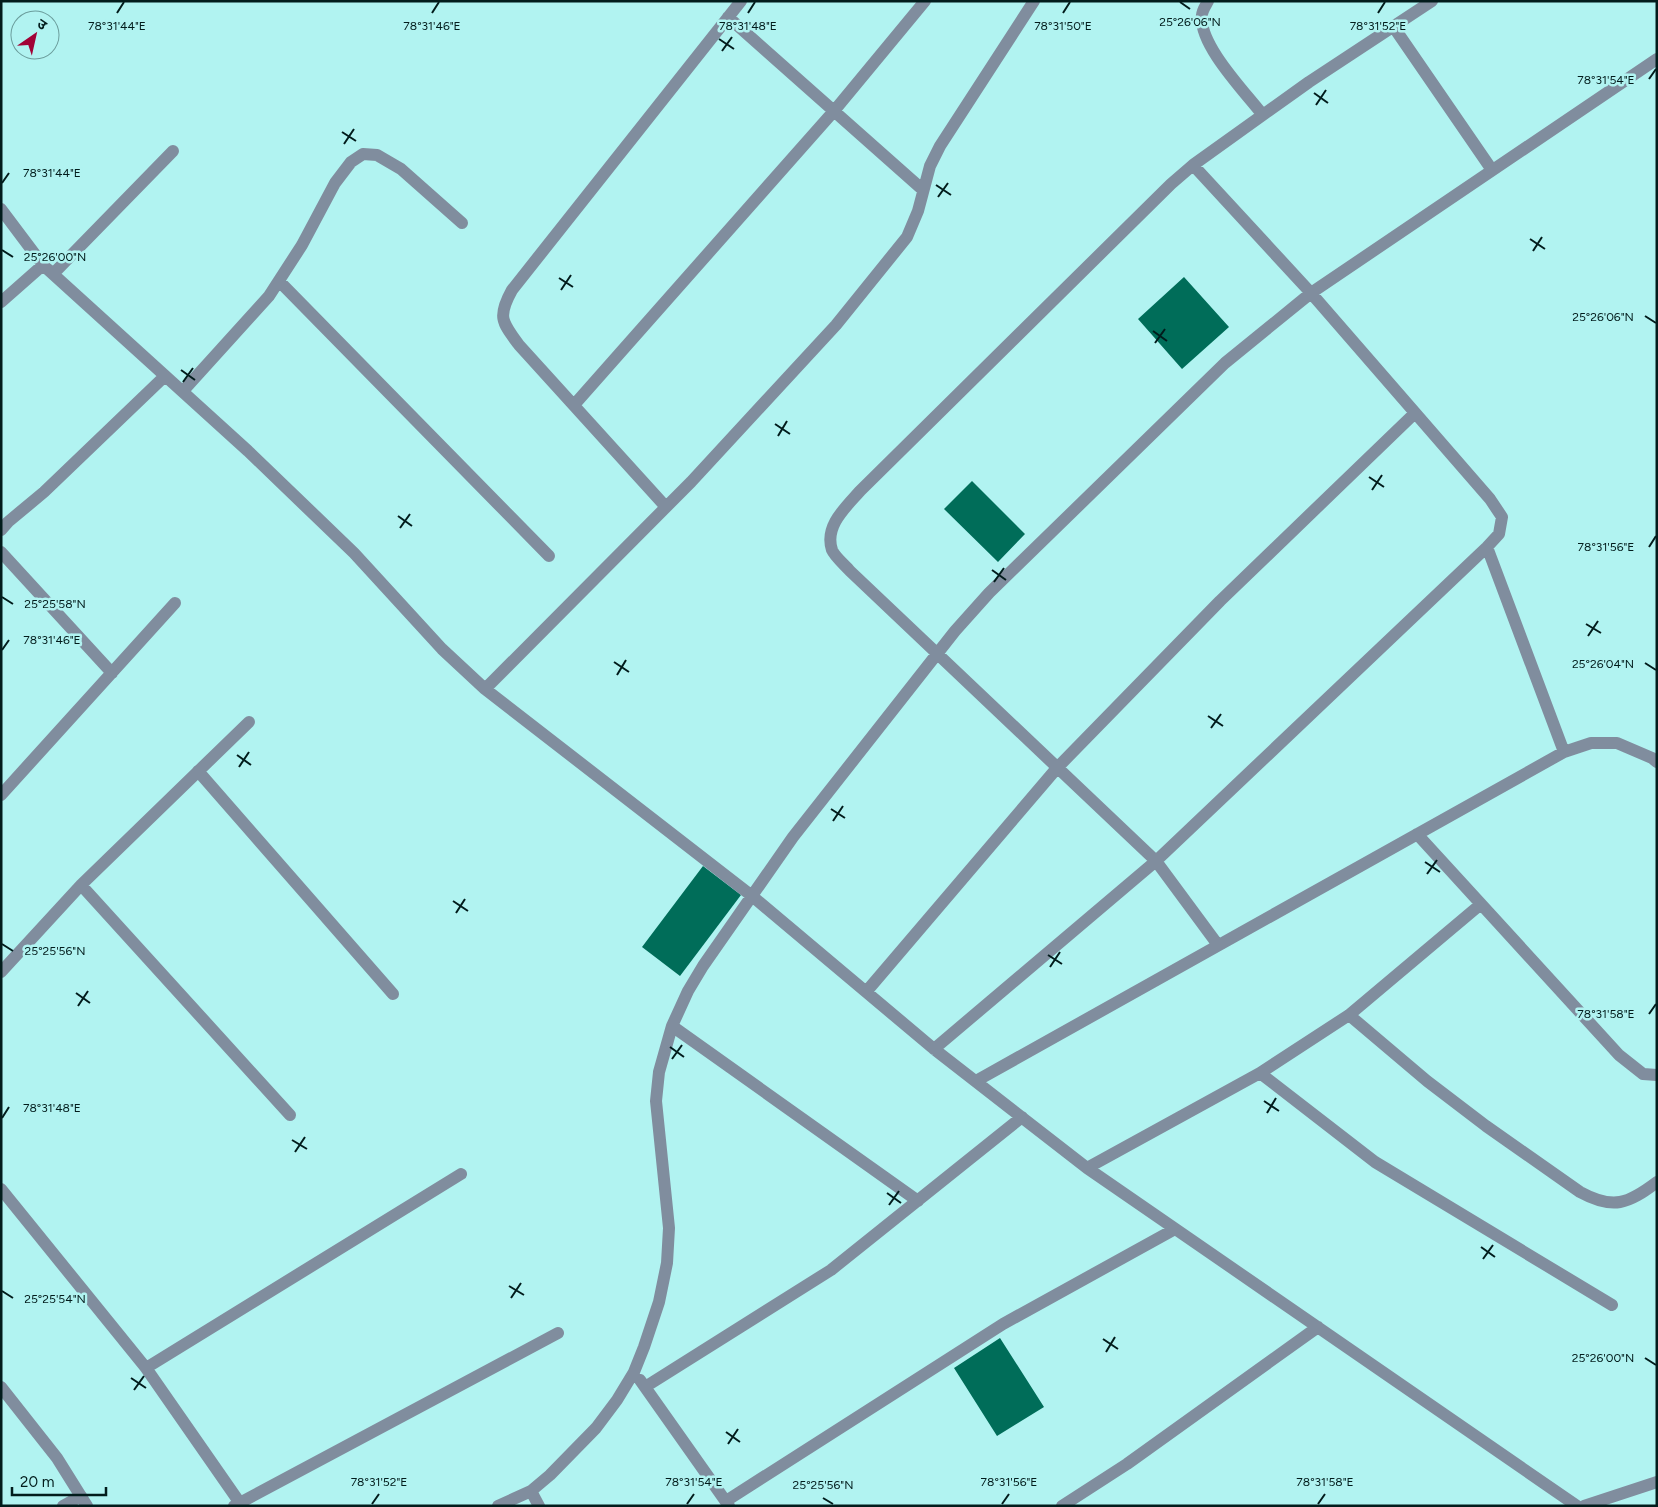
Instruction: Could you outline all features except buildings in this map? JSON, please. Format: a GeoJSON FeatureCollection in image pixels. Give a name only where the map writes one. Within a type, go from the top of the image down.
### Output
{"type":"FeatureCollection","features":[{"type":"Feature","properties":{"kind":"street"},"geometry":{"type":"LineString","coordinates":[[666,507],[519,345],[503,323],[504,305],[512,290],[741,1]]}},
{"type":"Feature","properties":{"kind":"street"},"geometry":{"type":"LineString","coordinates":[[574,405],[834,111],[925,1]]}},
{"type":"Feature","properties":{"kind":"street"},"geometry":{"type":"LineString","coordinates":[[485,689],[726,445],[836,325],[907,238],[918,211],[930,166],[940,146],[1034,1]]}},
{"type":"Feature","properties":{"kind":"street"},"geometry":{"type":"LineString","coordinates":[[1208,1],[1202,15],[1204,34],[1212,50],[1262,114]]}},
{"type":"Feature","properties":{"kind":"street"},"geometry":{"type":"LineString","coordinates":[[1218,945],[1156,861],[850,571],[832,550],[831,534],[837,516],[860,491],[1171,184],[1193,165],[1262,114],[1432,1]]}},
{"type":"Feature","properties":{"kind":"street"},"geometry":{"type":"LineString","coordinates":[[728,17],[923,190]]}},
{"type":"Feature","properties":{"kind":"street"},"geometry":{"type":"LineString","coordinates":[[1393,26],[1492,170]]}},
{"type":"Feature","properties":{"kind":"street"},"geometry":{"type":"LineString","coordinates":[[498,1506],[532,1491],[596,1428],[634,1372],[644,1347],[659,1302],[667,1263],[669,1228],[656,1101],[659,1072],[672,1026],[688,991],[792,837],[937,653],[990,593],[1225,363],[1311,293],[1657,60]]}},
{"type":"Feature","properties":{"kind":"street"},"geometry":{"type":"LineString","coordinates":[[53,274],[173,151]]}},
{"type":"Feature","properties":{"kind":"street"},"geometry":{"type":"LineString","coordinates":[[183,391],[269,296],[302,245],[335,183],[351,162],[363,154],[377,155],[401,169],[462,223]]}},
{"type":"Feature","properties":{"kind":"street"},"geometry":{"type":"LineString","coordinates":[[934,1049],[1156,861],[1499,534],[1502,517],[1490,499],[1311,293],[1193,165]]}},
{"type":"Feature","properties":{"kind":"street"},"geometry":{"type":"LineString","coordinates":[[1,209],[43,265],[248,451],[354,553],[442,650],[485,689],[752,896],[934,1049],[1087,1168],[1577,1506]]}},
{"type":"Feature","properties":{"kind":"street"},"geometry":{"type":"LineString","coordinates":[[1,302],[43,265]]}},
{"type":"Feature","properties":{"kind":"street"},"geometry":{"type":"LineString","coordinates":[[280,281],[550,556]]}},
{"type":"Feature","properties":{"kind":"street"},"geometry":{"type":"LineString","coordinates":[[1,530],[44,492],[165,376]]}},
{"type":"Feature","properties":{"kind":"street"},"geometry":{"type":"LineString","coordinates":[[866,992],[1057,768],[1220,601],[1415,413]]}},
{"type":"Feature","properties":{"kind":"street"},"geometry":{"type":"LineString","coordinates":[[1487,547],[1564,752]]}},
{"type":"Feature","properties":{"kind":"street"},"geometry":{"type":"LineString","coordinates":[[1,552],[112,673]]}},
{"type":"Feature","properties":{"kind":"street"},"geometry":{"type":"LineString","coordinates":[[1,795],[175,604]]}},
{"type":"Feature","properties":{"kind":"street"},"geometry":{"type":"LineString","coordinates":[[1,972],[81,885],[249,722]]}},
{"type":"Feature","properties":{"kind":"street"},"geometry":{"type":"LineString","coordinates":[[976,1081],[1564,752],[1591,743],[1617,743],[1657,762]]}},
{"type":"Feature","properties":{"kind":"street"},"geometry":{"type":"LineString","coordinates":[[198,771],[393,994]]}},
{"type":"Feature","properties":{"kind":"street"},"geometry":{"type":"LineString","coordinates":[[1417,834],[1619,1055],[1644,1074],[1657,1075]]}},
{"type":"Feature","properties":{"kind":"street"},"geometry":{"type":"LineString","coordinates":[[81,885],[290,1115]]}},
{"type":"Feature","properties":{"kind":"street"},"geometry":{"type":"LineString","coordinates":[[1087,1168],[1260,1074],[1349,1015],[1481,904]]}},
{"type":"Feature","properties":{"kind":"street"},"geometry":{"type":"LineString","coordinates":[[1349,1015],[1427,1081],[1479,1121],[1580,1192],[1593,1199],[1615,1204],[1638,1196],[1657,1182]]}},
{"type":"Feature","properties":{"kind":"street"},"geometry":{"type":"LineString","coordinates":[[672,1026],[918,1201]]}},
{"type":"Feature","properties":{"kind":"street"},"geometry":{"type":"LineString","coordinates":[[1260,1074],[1375,1162],[1612,1305]]}},
{"type":"Feature","properties":{"kind":"street"},"geometry":{"type":"LineString","coordinates":[[644,1387],[830,1270],[1022,1117]]}},
{"type":"Feature","properties":{"kind":"street"},"geometry":{"type":"LineString","coordinates":[[146,1368],[461,1174]]}},
{"type":"Feature","properties":{"kind":"street"},"geometry":{"type":"LineString","coordinates":[[1,1189],[146,1368],[239,1505],[558,1333]]}},
{"type":"Feature","properties":{"kind":"street"},"geometry":{"type":"LineString","coordinates":[[634,1372],[728,1503],[1003,1324],[1175,1228]]}},
{"type":"Feature","properties":{"kind":"street"},"geometry":{"type":"LineString","coordinates":[[1062,1506],[1127,1464],[1318,1327]]}},
{"type":"Feature","properties":{"kind":"street"},"geometry":{"type":"LineString","coordinates":[[1,1388],[57,1458],[84,1501],[62,1506]]}},
{"type":"Feature","properties":{"kind":"street"},"geometry":{"type":"LineString","coordinates":[[1584,1506],[1657,1482]]}},
{"type":"Feature","properties":{"kind":"street"},"geometry":{"type":"LineString","coordinates":[[532,1491],[539,1506]]}}]}
